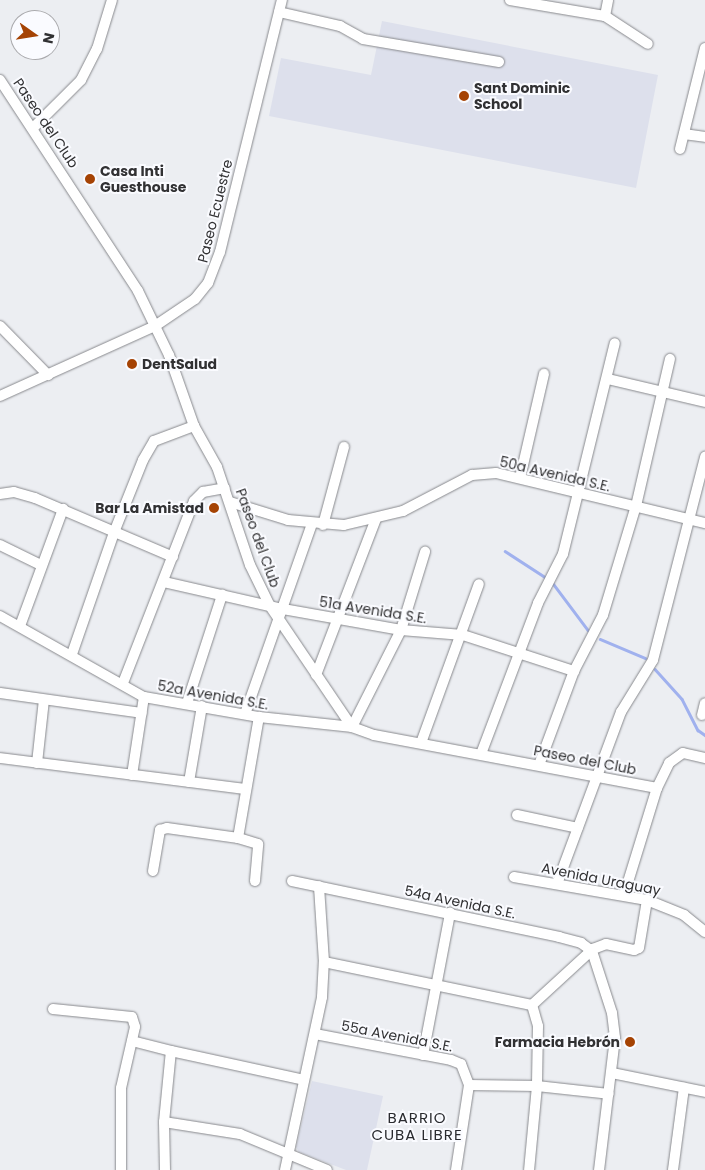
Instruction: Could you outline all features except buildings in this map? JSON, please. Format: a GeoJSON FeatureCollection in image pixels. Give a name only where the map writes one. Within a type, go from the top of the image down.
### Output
{"type":"FeatureCollection","features":[{"type":"Feature","properties":{"kind":"street"},"geometry":{"type":"LineString","coordinates":[[33,128],[81,80],[97,49],[112,0]]}},
{"type":"Feature","properties":{"kind":"street","name":"Paseo Ecuestre"},"geometry":{"type":"LineString","coordinates":[[0,396],[155,326],[195,299],[208,283],[216,267],[282,0]]}},
{"type":"Feature","properties":{"kind":"street"},"geometry":{"type":"LineString","coordinates":[[510,0],[605,16],[648,44]]}},
{"type":"Feature","properties":{"kind":"street"},"geometry":{"type":"LineString","coordinates":[[605,16],[608,0]]}},
{"type":"Feature","properties":{"kind":"street"},"geometry":{"type":"LineString","coordinates":[[279,12],[340,26],[363,39],[499,62]]}},
{"type":"Feature","properties":{"kind":"street"},"geometry":{"type":"LineString","coordinates":[[680,149],[705,48]]}},
{"type":"Feature","properties":{"kind":"street","name":"Paseo del Club"},"geometry":{"type":"LineString","coordinates":[[0,80],[108,240],[155,326],[194,426],[225,488],[250,565],[270,606],[352,727],[421,743],[658,788]]}},
{"type":"Feature","properties":{"kind":"street"},"geometry":{"type":"LineString","coordinates":[[684,134],[705,137]]}},
{"type":"Feature","properties":{"kind":"street"},"geometry":{"type":"LineString","coordinates":[[0,326],[48,375]]}},
{"type":"Feature","properties":{"kind":"street"},"geometry":{"type":"LineString","coordinates":[[481,754],[538,603],[564,554],[578,492],[608,379],[615,343]]}},
{"type":"Feature","properties":{"kind":"street"},"geometry":{"type":"LineString","coordinates":[[539,765],[574,671],[603,615],[636,506],[670,359]]}},
{"type":"Feature","properties":{"kind":"street"},"geometry":{"type":"LineString","coordinates":[[520,478],[544,374]]}},
{"type":"Feature","properties":{"kind":"street"},"geometry":{"type":"LineString","coordinates":[[608,379],[705,402]]}},
{"type":"Feature","properties":{"kind":"street"},"geometry":{"type":"LineString","coordinates":[[72,654],[115,530],[154,441],[194,426]]}},
{"type":"Feature","properties":{"kind":"street"},"geometry":{"type":"LineString","coordinates":[[323,525],[344,447]]}},
{"type":"Feature","properties":{"kind":"street"},"geometry":{"type":"LineString","coordinates":[[557,884],[621,712],[652,660],[691,520],[705,457]]}},
{"type":"Feature","properties":{"kind":"street","name":"50a Avenida S.E."},"geometry":{"type":"LineString","coordinates":[[230,502],[312,524],[323,525],[376,519],[403,511],[472,475],[496,473],[705,523]]}},
{"type":"Feature","properties":{"kind":"street"},"geometry":{"type":"LineString","coordinates":[[123,683],[194,502],[203,492],[225,488]]}},
{"type":"Feature","properties":{"kind":"street"},"geometry":{"type":"LineString","coordinates":[[0,494],[14,492],[63,509],[173,556]]}},
{"type":"Feature","properties":{"kind":"street"},"geometry":{"type":"LineString","coordinates":[[20,626],[63,509]]}},
{"type":"Feature","properties":{"kind":"street"},"geometry":{"type":"LineString","coordinates":[[316,675],[376,519]]}},
{"type":"Feature","properties":{"kind":"street"},"geometry":{"type":"LineString","coordinates":[[244,714],[312,524]]}},
{"type":"Feature","properties":{"kind":"street"},"geometry":{"type":"LineString","coordinates":[[0,544],[41,565]]}},
{"type":"Feature","properties":{"kind":"street"},"geometry":{"type":"LineString","coordinates":[[352,727],[401,630],[426,552]]}},
{"type":"Feature","properties":{"kind":"street","name":"51a Avenida S.E."},"geometry":{"type":"LineString","coordinates":[[164,582],[283,609],[401,630],[463,635],[519,655],[574,671]]}},
{"type":"Feature","properties":{"kind":"street"},"geometry":{"type":"LineString","coordinates":[[421,743],[463,635],[479,584]]}},
{"type":"Feature","properties":{"kind":"street"},"geometry":{"type":"LineString","coordinates":[[187,703],[222,594]]}},
{"type":"Feature","properties":{"kind":"street","name":"52a Avenida S.E."},"geometry":{"type":"LineString","coordinates":[[0,616],[72,654],[144,697],[259,717],[352,727]]}},
{"type":"Feature","properties":{"kind":"street"},"geometry":{"type":"LineString","coordinates":[[0,693],[142,713]]}},
{"type":"Feature","properties":{"kind":"street"},"geometry":{"type":"LineString","coordinates":[[132,775],[144,697]]}},
{"type":"Feature","properties":{"kind":"street"},"geometry":{"type":"LineString","coordinates":[[37,763],[44,700]]}},
{"type":"Feature","properties":{"kind":"street"},"geometry":{"type":"LineString","coordinates":[[702,715],[705,703]]}},
{"type":"Feature","properties":{"kind":"street"},"geometry":{"type":"LineString","coordinates":[[189,782],[202,706]]}},
{"type":"Feature","properties":{"kind":"street"},"geometry":{"type":"LineString","coordinates":[[238,838],[259,717]]}},
{"type":"Feature","properties":{"kind":"street"},"geometry":{"type":"LineString","coordinates":[[624,895],[658,788],[674,757],[683,753],[705,758]]}},
{"type":"Feature","properties":{"kind":"street"},"geometry":{"type":"LineString","coordinates":[[0,758],[246,790]]}},
{"type":"Feature","properties":{"kind":"street"},"geometry":{"type":"LineString","coordinates":[[517,815],[578,828]]}},
{"type":"Feature","properties":{"kind":"street"},"geometry":{"type":"LineString","coordinates":[[153,872],[160,830],[167,828],[238,838],[258,844],[255,881]]}},
{"type":"Feature","properties":{"kind":"street","name":"Avenida Uraguay"},"geometry":{"type":"LineString","coordinates":[[514,877],[647,900],[684,915],[705,932]]}},
{"type":"Feature","properties":{"kind":"street","name":"54a Avenida S.E."},"geometry":{"type":"LineString","coordinates":[[292,881],[559,937],[581,943],[592,951]]}},
{"type":"Feature","properties":{"kind":"street"},"geometry":{"type":"LineString","coordinates":[[285,1170],[315,1034],[324,962],[319,886]]}},
{"type":"Feature","properties":{"kind":"street"},"geometry":{"type":"LineString","coordinates":[[532,1005],[592,951],[606,944],[634,950],[639,948],[647,900]]}},
{"type":"Feature","properties":{"kind":"street"},"geometry":{"type":"LineString","coordinates":[[423,1055],[450,913]]}},
{"type":"Feature","properties":{"kind":"street"},"geometry":{"type":"LineString","coordinates":[[592,951],[612,1013],[615,1038],[599,1170]]}},
{"type":"Feature","properties":{"kind":"street"},"geometry":{"type":"LineString","coordinates":[[324,962],[532,1005]]}},
{"type":"Feature","properties":{"kind":"street"},"geometry":{"type":"LineString","coordinates":[[529,1170],[537,1086],[538,1026],[532,1005]]}},
{"type":"Feature","properties":{"kind":"street"},"geometry":{"type":"LineString","coordinates":[[53,1009],[129,1015],[135,1027],[121,1088],[121,1170]]}},
{"type":"Feature","properties":{"kind":"street","name":"55a Avenida S.E."},"geometry":{"type":"LineString","coordinates":[[315,1034],[461,1064],[469,1085]]}},
{"type":"Feature","properties":{"kind":"street"},"geometry":{"type":"LineString","coordinates":[[132,1041],[304,1080]]}},
{"type":"Feature","properties":{"kind":"street"},"geometry":{"type":"LineString","coordinates":[[165,1170],[164,1122],[171,1051]]}},
{"type":"Feature","properties":{"kind":"street"},"geometry":{"type":"LineString","coordinates":[[612,1073],[705,1092]]}},
{"type":"Feature","properties":{"kind":"street"},"geometry":{"type":"LineString","coordinates":[[456,1170],[469,1085],[537,1086],[608,1094]]}},
{"type":"Feature","properties":{"kind":"street"},"geometry":{"type":"LineString","coordinates":[[673,1170],[684,1088]]}},
{"type":"Feature","properties":{"kind":"street"},"geometry":{"type":"LineString","coordinates":[[164,1122],[240,1134],[327,1170]]}},
{"type":"Feature","properties":{"kind":"shaded area","name":"Sant Dominic School"},"geometry":{"type":"Polygon","coordinates":[[[382,21],[658,75],[636,188],[269,116],[281,58],[371,75],[382,21]]]}},
{"type":"Feature","properties":{"kind":"shaded area"},"geometry":{"type":"Polygon","coordinates":[[[312,1081],[383,1096],[367,1170],[346,1170],[299,1152],[296,1147],[312,1081]]]}},
{"type":"Feature","properties":{"kind":"waterway"},"geometry":{"type":"LineString","coordinates":[[505,551],[548,579]]}},
{"type":"Feature","properties":{"kind":"waterway"},"geometry":{"type":"LineString","coordinates":[[552,582],[591,634]]}},
{"type":"Feature","properties":{"kind":"waterway"},"geometry":{"type":"LineString","coordinates":[[600,639],[645,658]]}},
{"type":"Feature","properties":{"kind":"waterway"},"geometry":{"type":"LineString","coordinates":[[655,669],[682,699],[698,730],[705,735]]}},
{"type":"Feature","properties":{"kind":"place","name":"Sant Dominic School"},"geometry":{"type":"Point","coordinates":[464,96]}},
{"type":"Feature","properties":{"kind":"place","name":"Casa Inti Guesthouse"},"geometry":{"type":"Point","coordinates":[90,179]}},
{"type":"Feature","properties":{"kind":"place","name":"DentSalud"},"geometry":{"type":"Point","coordinates":[132,364]}},
{"type":"Feature","properties":{"kind":"place","name":"Bar La Amistad"},"geometry":{"type":"Point","coordinates":[214,508]}},
{"type":"Feature","properties":{"kind":"place","name":"Farmacia Hebrón"},"geometry":{"type":"Point","coordinates":[630,1042]}},
{"type":"Feature","properties":{"kind":"district","name":"BARRIO CUBA LIBRE"},"geometry":{"type":"Point","coordinates":[417,1126]}}]}
